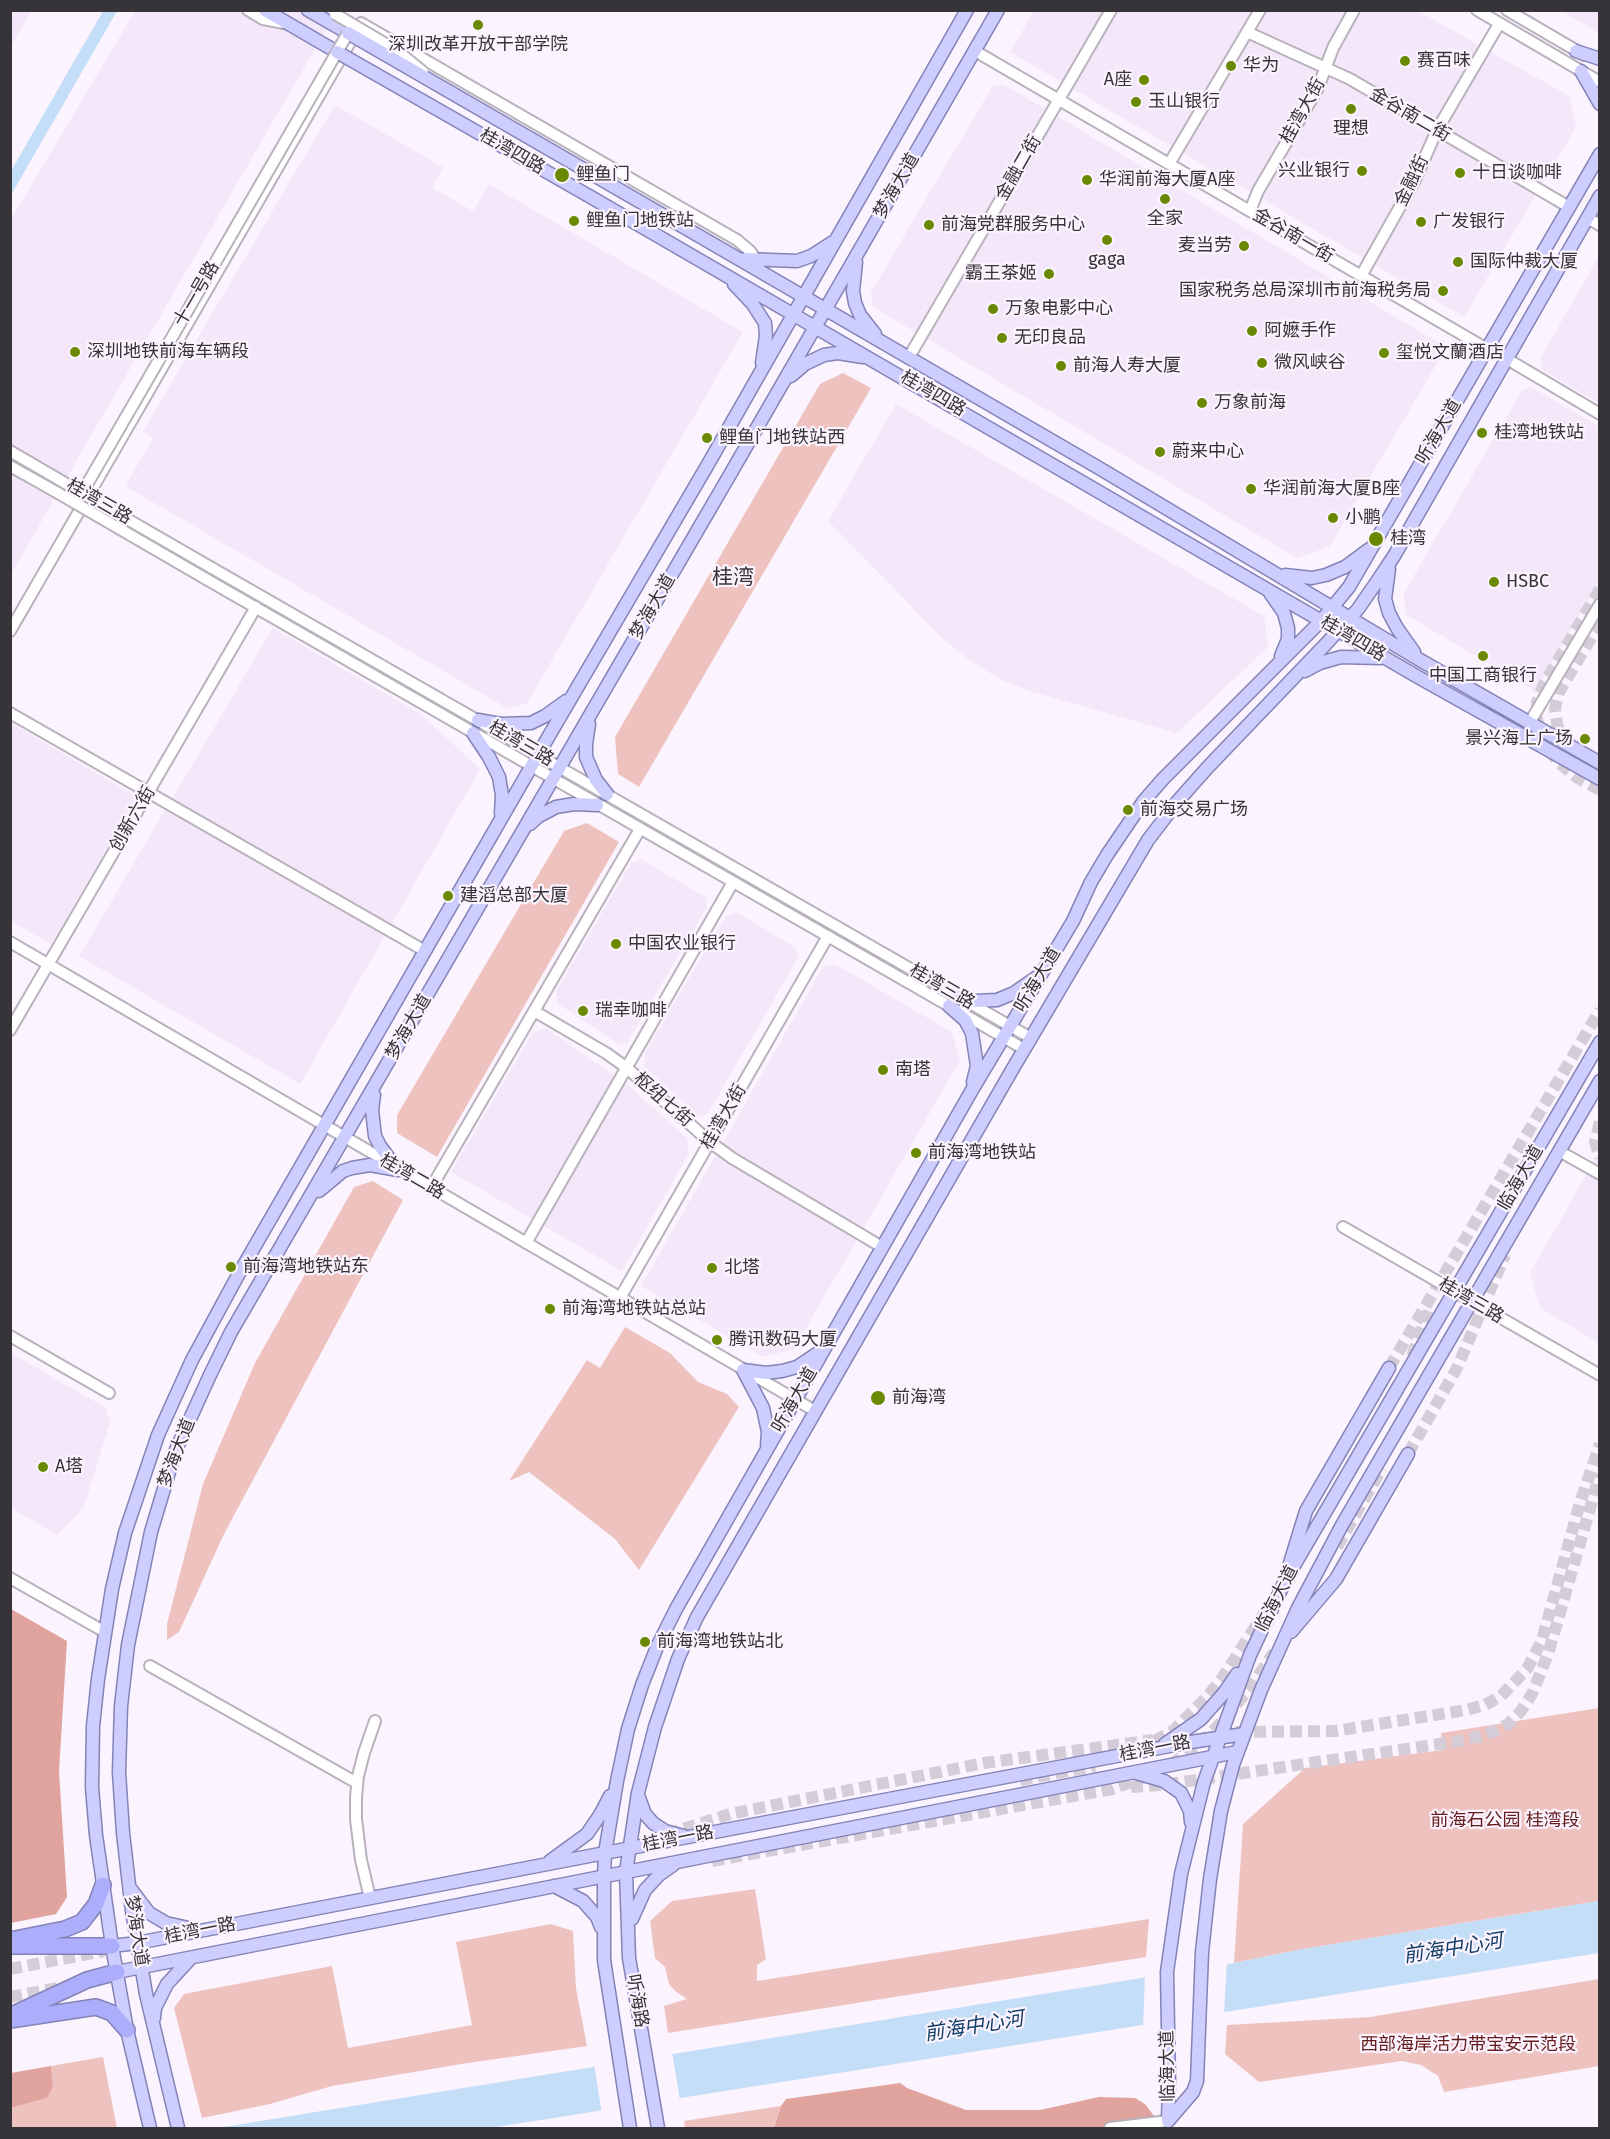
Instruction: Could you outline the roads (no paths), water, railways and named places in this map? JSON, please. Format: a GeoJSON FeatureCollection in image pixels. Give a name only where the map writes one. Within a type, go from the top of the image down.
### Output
{"type":"FeatureCollection","features":[{"type":"Feature","properties":{"kind":"highway"},"geometry":{"type":"LineString","coordinates":[[10,1940],[65,1929],[82,1922],[96,1904],[103,1885]]}},
{"type":"Feature","properties":{"kind":"highway"},"geometry":{"type":"LineString","coordinates":[[10,1947],[112,1946]]}},
{"type":"Feature","properties":{"kind":"highway"},"geometry":{"type":"LineString","coordinates":[[10,2015],[87,1980],[117,1972]]}},
{"type":"Feature","properties":{"kind":"highway"},"geometry":{"type":"LineString","coordinates":[[10,2020],[96,2007],[112,2013],[128,2030]]}},
{"type":"Feature","properties":{"kind":"main road","name":"桂湾四路"},"geometry":{"type":"LineString","coordinates":[[265,10],[872,358],[1386,659],[1599,779]]}},
{"type":"Feature","properties":{"kind":"main road","name":"桂湾四路"},"geometry":{"type":"LineString","coordinates":[[308,10],[332,16],[442,87],[826,308],[1420,660],[1599,762]]}},
{"type":"Feature","properties":{"kind":"main road","name":"梦海大道"},"geometry":{"type":"LineString","coordinates":[[150,2128],[128,2030],[103,1885],[95,1826],[93,1737],[98,1679],[112,1589],[125,1533],[141,1480],[174,1396],[232,1286],[758,378],[967,10]]}},
{"type":"Feature","properties":{"kind":"main road","name":"梦海大道"},"geometry":{"type":"LineString","coordinates":[[178,2128],[153,2025],[137,1943],[128,1884],[119,1772],[121,1706],[128,1645],[151,1532],[175,1452],[231,1332],[998,10]]}},
{"type":"Feature","properties":{"kind":"main road"},"geometry":{"type":"LineString","coordinates":[[1576,51],[1599,59]]}},
{"type":"Feature","properties":{"kind":"main road"},"geometry":{"type":"LineString","coordinates":[[1581,71],[1599,104]]}},
{"type":"Feature","properties":{"kind":"main road","name":"听海大道"},"geometry":{"type":"LineString","coordinates":[[604,1876],[605,1852],[617,1781],[637,1701],[657,1647],[676,1609],[882,1247],[1073,921],[1096,873],[1143,802],[1196,744],[1321,621],[1354,579],[1599,154]]}},
{"type":"Feature","properties":{"kind":"main road","name":"听海大道"},"geometry":{"type":"LineString","coordinates":[[626,1872],[638,1794],[657,1719],[686,1639],[1024,1049],[1148,840],[1208,767],[1338,631],[1376,583],[1394,556],[1599,196]]}},
{"type":"Feature","properties":{"kind":"main road"},"geometry":{"type":"LineString","coordinates":[[738,258],[784,262],[803,260],[837,239]]}},
{"type":"Feature","properties":{"kind":"main road"},"geometry":{"type":"LineString","coordinates":[[859,251],[853,279],[855,303],[867,325],[882,341]]}},
{"type":"Feature","properties":{"kind":"main road"},"geometry":{"type":"LineString","coordinates":[[725,274],[752,303],[765,323],[765,350],[758,378]]}},
{"type":"Feature","properties":{"kind":"main road"},"geometry":{"type":"LineString","coordinates":[[783,382],[805,364],[824,355],[838,353],[872,358]]}},
{"type":"Feature","properties":{"kind":"main road"},"geometry":{"type":"LineString","coordinates":[[1277,574],[1306,578],[1326,575],[1346,567],[1376,543]]}},
{"type":"Feature","properties":{"kind":"main road"},"geometry":{"type":"LineString","coordinates":[[1394,556],[1388,576],[1386,600],[1397,628],[1420,660]]}},
{"type":"Feature","properties":{"kind":"main road"},"geometry":{"type":"LineString","coordinates":[[1268,590],[1284,613],[1288,628],[1288,639],[1278,663]]}},
{"type":"Feature","properties":{"kind":"main road"},"geometry":{"type":"LineString","coordinates":[[1296,675],[1320,663],[1341,657],[1365,656],[1386,659]]}},
{"type":"Feature","properties":{"kind":"main road"},"geometry":{"type":"LineString","coordinates":[[478,720],[501,724],[531,723],[552,712],[573,695]]}},
{"type":"Feature","properties":{"kind":"main road"},"geometry":{"type":"LineString","coordinates":[[594,708],[587,731],[586,757],[596,780],[607,794]]}},
{"type":"Feature","properties":{"kind":"main road"},"geometry":{"type":"LineString","coordinates":[[473,733],[499,777],[502,806],[498,824]]}},
{"type":"Feature","properties":{"kind":"main road"},"geometry":{"type":"LineString","coordinates":[[519,836],[539,816],[556,807],[574,804],[597,805]]}},
{"type":"Feature","properties":{"kind":"main road"},"geometry":{"type":"LineString","coordinates":[[953,1001],[997,1000],[1026,986],[1043,973]]}},
{"type":"Feature","properties":{"kind":"main road"},"geometry":{"type":"LineString","coordinates":[[953,1001],[972,1033],[977,1066],[972,1090]]}},
{"type":"Feature","properties":{"kind":"main road","name":"临海大道"},"geometry":{"type":"LineString","coordinates":[[1168,2121],[1167,1972],[1181,1874],[1191,1827],[1213,1756],[1250,1655],[1285,1581],[1599,1042]]}},
{"type":"Feature","properties":{"kind":"main road"},"geometry":{"type":"LineString","coordinates":[[379,1080],[372,1110],[373,1126],[380,1146],[398,1170]]}},
{"type":"Feature","properties":{"kind":"main road","name":"临海大道"},"geometry":{"type":"LineString","coordinates":[[1168,2121],[1193,2092],[1197,2081],[1201,1962],[1210,1879],[1221,1811],[1237,1752],[1282,1642],[1336,1535],[1599,1080]]}},
{"type":"Feature","properties":{"kind":"main road"},"geometry":{"type":"LineString","coordinates":[[309,1200],[329,1181],[352,1168],[370,1165],[398,1170]]}},
{"type":"Feature","properties":{"kind":"main road"},"geometry":{"type":"LineString","coordinates":[[743,1370],[766,1373],[797,1367],[817,1354],[827,1343]]}},
{"type":"Feature","properties":{"kind":"main road"},"geometry":{"type":"LineString","coordinates":[[1285,1581],[1306,1511],[1389,1368]]}},
{"type":"Feature","properties":{"kind":"main road"},"geometry":{"type":"LineString","coordinates":[[743,1370],[764,1408],[768,1432],[767,1449]]}},
{"type":"Feature","properties":{"kind":"main road"},"geometry":{"type":"LineString","coordinates":[[1282,1642],[1336,1579],[1408,1454]]}},
{"type":"Feature","properties":{"kind":"main road"},"geometry":{"type":"LineString","coordinates":[[1158,1749],[1201,1719],[1224,1694],[1250,1655]]}},
{"type":"Feature","properties":{"kind":"main road","name":"桂湾一路"},"geometry":{"type":"LineString","coordinates":[[112,1946],[203,1931],[605,1852],[1244,1734]]}},
{"type":"Feature","properties":{"kind":"main road","name":"桂湾一路"},"geometry":{"type":"LineString","coordinates":[[117,1972],[1237,1752]]}},
{"type":"Feature","properties":{"kind":"main road"},"geometry":{"type":"LineString","coordinates":[[1132,1772],[1164,1781],[1181,1792],[1190,1810],[1191,1827]]}},
{"type":"Feature","properties":{"kind":"main road"},"geometry":{"type":"LineString","coordinates":[[544,1864],[587,1834],[600,1815],[617,1781]]}},
{"type":"Feature","properties":{"kind":"main road"},"geometry":{"type":"LineString","coordinates":[[638,1794],[645,1814],[653,1823],[672,1834],[688,1837]]}},
{"type":"Feature","properties":{"kind":"main road"},"geometry":{"type":"LineString","coordinates":[[629,1932],[643,1894],[659,1875],[680,1861]]}},
{"type":"Feature","properties":{"kind":"main road","name":"听海路"},"geometry":{"type":"LineString","coordinates":[[626,1872],[629,1958],[658,2127]]}},
{"type":"Feature","properties":{"kind":"main road","name":"听海路"},"geometry":{"type":"LineString","coordinates":[[604,1876],[604,1960],[630,2128]]}},
{"type":"Feature","properties":{"kind":"main road"},"geometry":{"type":"LineString","coordinates":[[128,1884],[142,1906],[157,1918],[176,1926],[203,1931]]}},
{"type":"Feature","properties":{"kind":"main road"},"geometry":{"type":"LineString","coordinates":[[554,1886],[570,1893],[588,1906],[597,1917],[603,1936]]}},
{"type":"Feature","properties":{"kind":"main road"},"geometry":{"type":"LineString","coordinates":[[153,2025],[156,2008],[166,1984],[193,1957]]}},
{"type":"Feature","properties":{"kind":"street"},"geometry":{"type":"LineString","coordinates":[[248,10],[263,19],[290,25]]}},
{"type":"Feature","properties":{"kind":"street","name":"金融二街"},"geometry":{"type":"LineString","coordinates":[[909,357],[1111,10]]}},
{"type":"Feature","properties":{"kind":"street"},"geometry":{"type":"LineString","coordinates":[[1169,164],[1260,10]]}},
{"type":"Feature","properties":{"kind":"street","name":"桂湾大街"},"geometry":{"type":"LineString","coordinates":[[1250,211],[1258,191],[1318,88],[1333,48],[1354,10]]}},
{"type":"Feature","properties":{"kind":"street"},"geometry":{"type":"LineString","coordinates":[[1470,10],[1487,16]]}},
{"type":"Feature","properties":{"kind":"street"},"geometry":{"type":"LineString","coordinates":[[1477,10],[1599,82]]}},
{"type":"Feature","properties":{"kind":"street"},"geometry":{"type":"LineString","coordinates":[[1512,12],[1599,64]]}},
{"type":"Feature","properties":{"kind":"street"},"geometry":{"type":"LineString","coordinates":[[10,631],[361,23],[737,240],[750,251],[764,272]]}},
{"type":"Feature","properties":{"kind":"street","name":"金融街"},"geometry":{"type":"LineString","coordinates":[[1361,276],[1415,180],[1437,130],[1499,24]]}},
{"type":"Feature","properties":{"kind":"street","name":"十一号路"},"geometry":{"type":"LineString","coordinates":[[10,617],[350,29]]}},
{"type":"Feature","properties":{"kind":"street","name":"金谷南二街"},"geometry":{"type":"LineString","coordinates":[[1247,33],[1326,68],[1569,207]]}},
{"type":"Feature","properties":{"kind":"street"},"geometry":{"type":"LineString","coordinates":[[1556,57],[1564,44]]}},
{"type":"Feature","properties":{"kind":"street","name":"金谷南一街"},"geometry":{"type":"LineString","coordinates":[[975,51],[1487,349]]}},
{"type":"Feature","properties":{"kind":"street"},"geometry":{"type":"LineString","coordinates":[[1587,218],[1599,225]]}},
{"type":"Feature","properties":{"kind":"street"},"geometry":{"type":"LineString","coordinates":[[1506,359],[1599,414]]}},
{"type":"Feature","properties":{"kind":"street","name":"桂湾三路"},"geometry":{"type":"LineString","coordinates":[[10,451],[560,766],[953,1001],[1024,1049]]}},
{"type":"Feature","properties":{"kind":"street","name":"桂湾三路"},"geometry":{"type":"LineString","coordinates":[[10,466],[828,936],[953,1001],[1011,1026],[1031,1038]]}},
{"type":"Feature","properties":{"kind":"street"},"geometry":{"type":"LineString","coordinates":[[1530,722],[1599,604]]}},
{"type":"Feature","properties":{"kind":"street","name":"创新六街"},"geometry":{"type":"LineString","coordinates":[[10,1030],[44,962],[148,792],[256,607]]}},
{"type":"Feature","properties":{"kind":"street"},"geometry":{"type":"LineString","coordinates":[[10,713],[425,951]]}},
{"type":"Feature","properties":{"kind":"street"},"geometry":{"type":"LineString","coordinates":[[431,1188],[640,829]]}},
{"type":"Feature","properties":{"kind":"street"},"geometry":{"type":"LineString","coordinates":[[526,1243],[733,882]]}},
{"type":"Feature","properties":{"kind":"street","name":"桂湾大街"},"geometry":{"type":"LineString","coordinates":[[620,1298],[828,936]]}},
{"type":"Feature","properties":{"kind":"street","name":"桂湾二路"},"geometry":{"type":"LineString","coordinates":[[10,942],[815,1411]]}},
{"type":"Feature","properties":{"kind":"street","name":"枢纽七街"},"geometry":{"type":"LineString","coordinates":[[534,1011],[627,1068],[710,1142],[750,1170],[882,1247]]}},
{"type":"Feature","properties":{"kind":"street"},"geometry":{"type":"LineString","coordinates":[[1559,1150],[1599,1174]]}},
{"type":"Feature","properties":{"kind":"street","name":"桂湾三路"},"geometry":{"type":"LineString","coordinates":[[1342,1227],[1599,1375]]}},
{"type":"Feature","properties":{"kind":"street"},"geometry":{"type":"LineString","coordinates":[[10,1336],[109,1393]]}},
{"type":"Feature","properties":{"kind":"street"},"geometry":{"type":"LineString","coordinates":[[10,1578],[105,1632]]}},
{"type":"Feature","properties":{"kind":"street"},"geometry":{"type":"LineString","coordinates":[[150,1666],[357,1783]]}},
{"type":"Feature","properties":{"kind":"street"},"geometry":{"type":"LineString","coordinates":[[370,1898],[357,1835],[357,1783],[375,1721]]}},
{"type":"Feature","properties":{"kind":"street"},"geometry":{"type":"LineString","coordinates":[[1110,2128],[1168,2121]]}},
{"type":"Feature","properties":{"kind":"water"},"geometry":{"type":"Polygon","coordinates":[[[103,11],[117,11],[11,195],[11,171],[103,11]]]}},
{"type":"Feature","properties":{"kind":"water","name":"前海中心河"},"geometry":{"type":"Polygon","coordinates":[[[1599,1901],[1599,1953],[490,2128],[217,2128],[1234,1963],[1303,1949],[1599,1901]]]}},
{"type":"Feature","properties":{"kind":"tunnel"},"geometry":{"type":"LineString","coordinates":[[1600,589],[1544,684],[1537,702],[1537,719],[1543,741],[1557,761],[1576,777],[1600,790]]}},
{"type":"Feature","properties":{"kind":"tunnel"},"geometry":{"type":"LineString","coordinates":[[1568,745],[1557,724],[1555,708],[1559,692],[1600,623]]}},
{"type":"Feature","properties":{"kind":"tunnel"},"geometry":{"type":"LineString","coordinates":[[1389,1368],[1600,1010]]}},
{"type":"Feature","properties":{"kind":"tunnel"},"geometry":{"type":"LineString","coordinates":[[1600,1122],[1595,1142],[1600,1158]]}},
{"type":"Feature","properties":{"kind":"tunnel"},"geometry":{"type":"LineString","coordinates":[[1408,1454],[1457,1368],[1505,1255]]}},
{"type":"Feature","properties":{"kind":"tunnel"},"geometry":{"type":"LineString","coordinates":[[1412,1356],[1430,1308]]}},
{"type":"Feature","properties":{"kind":"tunnel"},"geometry":{"type":"LineString","coordinates":[[1236,1732],[1335,1731],[1466,1710],[1485,1705],[1501,1696],[1527,1669],[1542,1640],[1580,1503],[1600,1444]]}},
{"type":"Feature","properties":{"kind":"tunnel"},"geometry":{"type":"LineString","coordinates":[[1337,1547],[1382,1468]]}},
{"type":"Feature","properties":{"kind":"tunnel"},"geometry":{"type":"LineString","coordinates":[[1131,1787],[1162,1785],[1453,1742],[1477,1737],[1508,1724],[1521,1711],[1532,1694],[1548,1654],[1600,1474]]}},
{"type":"Feature","properties":{"kind":"tunnel"},"geometry":{"type":"LineString","coordinates":[[1139,1750],[1174,1730],[1207,1697],[1223,1677],[1268,1607]]}},
{"type":"Feature","properties":{"kind":"tunnel"},"geometry":{"type":"LineString","coordinates":[[1171,1765],[1222,1722],[1253,1684],[1274,1652]]}},
{"type":"Feature","properties":{"kind":"tunnel"},"geometry":{"type":"LineString","coordinates":[[667,1834],[730,1814],[984,1763],[1153,1740]]}},
{"type":"Feature","properties":{"kind":"tunnel"},"geometry":{"type":"LineString","coordinates":[[1020,1780],[1095,1766]]}},
{"type":"Feature","properties":{"kind":"tunnel"},"geometry":{"type":"LineString","coordinates":[[712,1861],[1112,1789],[1153,1774]]}},
{"type":"Feature","properties":{"kind":"tunnel"},"geometry":{"type":"LineString","coordinates":[[10,1969],[104,1951]]}},
{"type":"Feature","properties":{"kind":"tunnel"},"geometry":{"type":"LineString","coordinates":[[10,1997],[64,1987]]}},
{"type":"Feature","properties":{"kind":"place","name":"深圳改革开放干部学院"},"geometry":{"type":"Point","coordinates":[478,25]}},
{"type":"Feature","properties":{"kind":"place","name":"赛百味"},"geometry":{"type":"Point","coordinates":[1405,61]}},
{"type":"Feature","properties":{"kind":"place","name":"华为"},"geometry":{"type":"Point","coordinates":[1231,66]}},
{"type":"Feature","properties":{"kind":"place","name":"A座"},"geometry":{"type":"Point","coordinates":[1144,80]}},
{"type":"Feature","properties":{"kind":"place","name":"玉山银行"},"geometry":{"type":"Point","coordinates":[1136,102]}},
{"type":"Feature","properties":{"kind":"place","name":"理想"},"geometry":{"type":"Point","coordinates":[1351,109]}},
{"type":"Feature","properties":{"kind":"place","name":"兴业银行"},"geometry":{"type":"Point","coordinates":[1362,171]}},
{"type":"Feature","properties":{"kind":"place","name":"十日谈咖啡"},"geometry":{"type":"Point","coordinates":[1460,173]}},
{"type":"Feature","properties":{"kind":"place","name":"鲤鱼门"},"geometry":{"type":"Point","coordinates":[562,175]}},
{"type":"Feature","properties":{"kind":"place","name":"华润前海大厦A座"},"geometry":{"type":"Point","coordinates":[1087,180]}},
{"type":"Feature","properties":{"kind":"place","name":"全家"},"geometry":{"type":"Point","coordinates":[1165,199]}},
{"type":"Feature","properties":{"kind":"place","name":"鲤鱼门地铁站"},"geometry":{"type":"Point","coordinates":[574,221]}},
{"type":"Feature","properties":{"kind":"place","name":"广发银行"},"geometry":{"type":"Point","coordinates":[1421,222]}},
{"type":"Feature","properties":{"kind":"place","name":"前海党群服务中心"},"geometry":{"type":"Point","coordinates":[929,225]}},
{"type":"Feature","properties":{"kind":"place","name":"gaga"},"geometry":{"type":"Point","coordinates":[1107,240]}},
{"type":"Feature","properties":{"kind":"place","name":"麦当劳"},"geometry":{"type":"Point","coordinates":[1244,246]}},
{"type":"Feature","properties":{"kind":"place","name":"国际仲裁大厦"},"geometry":{"type":"Point","coordinates":[1458,262]}},
{"type":"Feature","properties":{"kind":"place","name":"霸王茶姬"},"geometry":{"type":"Point","coordinates":[1049,274]}},
{"type":"Feature","properties":{"kind":"place","name":"国家税务总局深圳市前海税务局"},"geometry":{"type":"Point","coordinates":[1443,291]}},
{"type":"Feature","properties":{"kind":"place","name":"万象电影中心"},"geometry":{"type":"Point","coordinates":[993,309]}},
{"type":"Feature","properties":{"kind":"place","name":"阿嬷手作"},"geometry":{"type":"Point","coordinates":[1252,331]}},
{"type":"Feature","properties":{"kind":"place","name":"无印良品"},"geometry":{"type":"Point","coordinates":[1002,338]}},
{"type":"Feature","properties":{"kind":"place","name":"深圳地铁前海车辆段"},"geometry":{"type":"Point","coordinates":[75,352]}},
{"type":"Feature","properties":{"kind":"place","name":"玺悦文蘭酒店"},"geometry":{"type":"Point","coordinates":[1384,353]}},
{"type":"Feature","properties":{"kind":"place","name":"微风峡谷"},"geometry":{"type":"Point","coordinates":[1262,363]}},
{"type":"Feature","properties":{"kind":"place","name":"前海人寿大厦"},"geometry":{"type":"Point","coordinates":[1061,366]}},
{"type":"Feature","properties":{"kind":"place","name":"万象前海"},"geometry":{"type":"Point","coordinates":[1202,403]}},
{"type":"Feature","properties":{"kind":"place","name":"桂湾地铁站"},"geometry":{"type":"Point","coordinates":[1482,433]}},
{"type":"Feature","properties":{"kind":"place","name":"鲤鱼门地铁站西"},"geometry":{"type":"Point","coordinates":[707,438]}},
{"type":"Feature","properties":{"kind":"place","name":"蔚来中心"},"geometry":{"type":"Point","coordinates":[1160,452]}},
{"type":"Feature","properties":{"kind":"place","name":"华润前海大厦B座"},"geometry":{"type":"Point","coordinates":[1251,489]}},
{"type":"Feature","properties":{"kind":"place","name":"小鹏"},"geometry":{"type":"Point","coordinates":[1333,518]}},
{"type":"Feature","properties":{"kind":"place","name":"桂湾"},"geometry":{"type":"Point","coordinates":[1376,539]}},
{"type":"Feature","properties":{"kind":"place","name":"HSBC"},"geometry":{"type":"Point","coordinates":[1494,582]}},
{"type":"Feature","properties":{"kind":"place","name":"中国工商银行"},"geometry":{"type":"Point","coordinates":[1483,656]}},
{"type":"Feature","properties":{"kind":"place","name":"景兴海上广场"},"geometry":{"type":"Point","coordinates":[1585,739]}},
{"type":"Feature","properties":{"kind":"place","name":"前海交易广场"},"geometry":{"type":"Point","coordinates":[1128,810]}},
{"type":"Feature","properties":{"kind":"place","name":"建滔总部大厦"},"geometry":{"type":"Point","coordinates":[448,896]}},
{"type":"Feature","properties":{"kind":"place","name":"中国农业银行"},"geometry":{"type":"Point","coordinates":[616,944]}},
{"type":"Feature","properties":{"kind":"place","name":"瑞幸咖啡"},"geometry":{"type":"Point","coordinates":[583,1011]}},
{"type":"Feature","properties":{"kind":"place","name":"南塔"},"geometry":{"type":"Point","coordinates":[883,1070]}},
{"type":"Feature","properties":{"kind":"place","name":"前海湾地铁站"},"geometry":{"type":"Point","coordinates":[916,1153]}},
{"type":"Feature","properties":{"kind":"place","name":"前海湾地铁站东"},"geometry":{"type":"Point","coordinates":[231,1267]}},
{"type":"Feature","properties":{"kind":"place","name":"北塔"},"geometry":{"type":"Point","coordinates":[712,1268]}},
{"type":"Feature","properties":{"kind":"place","name":"前海湾地铁站总站"},"geometry":{"type":"Point","coordinates":[550,1309]}},
{"type":"Feature","properties":{"kind":"place","name":"腾讯数码大厦"},"geometry":{"type":"Point","coordinates":[717,1340]}},
{"type":"Feature","properties":{"kind":"place","name":"前海湾"},"geometry":{"type":"Point","coordinates":[878,1398]}},
{"type":"Feature","properties":{"kind":"place","name":"A塔"},"geometry":{"type":"Point","coordinates":[43,1467]}},
{"type":"Feature","properties":{"kind":"place","name":"前海湾地铁站北"},"geometry":{"type":"Point","coordinates":[645,1642]}},
{"type":"Feature","properties":{"kind":"district","name":"桂湾"},"geometry":{"type":"Point","coordinates":[733,578]}},
{"type":"Feature","properties":{"kind":"park label","name":"前海石公园 桂湾段"},"geometry":{"type":"Point","coordinates":[1505,1821]}},
{"type":"Feature","properties":{"kind":"park label","name":"西部海岸活力带宝安示范段"},"geometry":{"type":"Point","coordinates":[1468,2045]}}]}
